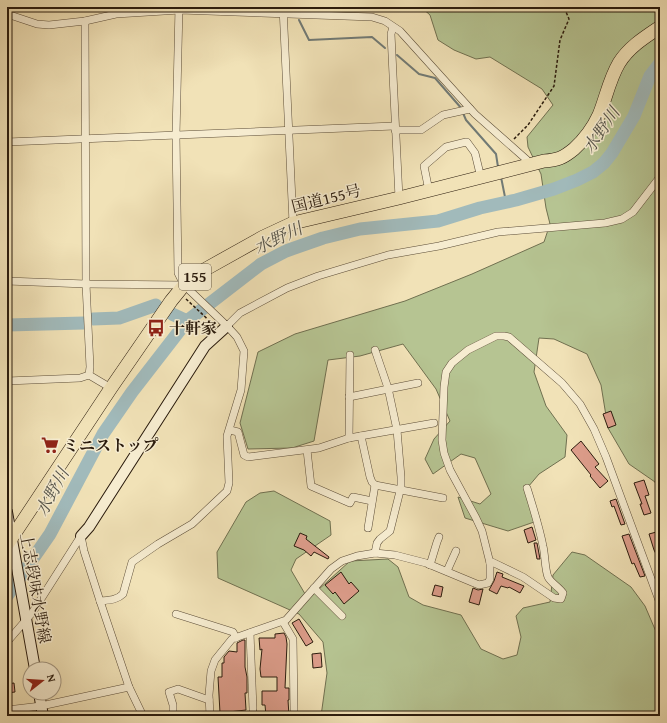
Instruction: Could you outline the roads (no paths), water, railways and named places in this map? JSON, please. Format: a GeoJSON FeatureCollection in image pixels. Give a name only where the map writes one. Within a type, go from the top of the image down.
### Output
{"type":"FeatureCollection","features":[{"type":"Feature","properties":{"kind":"highway","name":"国道155号"},"geometry":{"type":"LineString","coordinates":[[11,545],[111,388],[170,301],[185,291],[204,270],[262,237],[293,223],[429,191],[544,161],[558,160],[567,154],[589,133],[599,114],[608,87],[620,63],[630,49],[660,27]]}},
{"type":"Feature","properties":{"kind":"street"},"geometry":{"type":"LineString","coordinates":[[100,601],[117,599],[123,594],[132,562],[158,544],[192,524],[227,491],[229,475],[227,436],[241,390],[244,351],[236,337],[222,327],[185,291],[178,273],[176,135],[179,9]]}},
{"type":"Feature","properties":{"kind":"street"},"geometry":{"type":"LineString","coordinates":[[7,14],[37,24],[49,25],[85,21],[116,14],[179,9],[284,11],[372,17],[385,21],[400,31],[470,109],[527,160],[529,166]]}},
{"type":"Feature","properties":{"kind":"street"},"geometry":{"type":"LineString","coordinates":[[284,11],[293,223]]}},
{"type":"Feature","properties":{"kind":"street"},"geometry":{"type":"LineString","coordinates":[[85,21],[84,139],[89,375]]}},
{"type":"Feature","properties":{"kind":"street"},"geometry":{"type":"LineString","coordinates":[[393,27],[391,34],[398,198]]}},
{"type":"Feature","properties":{"kind":"street"},"geometry":{"type":"LineString","coordinates":[[7,142],[288,130],[395,128],[420,130],[443,115],[470,109]]}},
{"type":"Feature","properties":{"kind":"street"},"geometry":{"type":"LineString","coordinates":[[429,191],[424,166],[446,147],[466,142],[475,153],[481,178]]}},
{"type":"Feature","properties":{"kind":"street"},"geometry":{"type":"LineString","coordinates":[[7,642],[25,614],[32,613],[205,346],[222,327],[240,313],[282,290],[318,276],[388,255],[439,246],[498,232],[605,223],[622,219],[633,212],[660,177]]}},
{"type":"Feature","properties":{"kind":"street"},"geometry":{"type":"LineString","coordinates":[[7,281],[86,284],[185,291]]}},
{"type":"Feature","properties":{"kind":"street"},"geometry":{"type":"LineString","coordinates":[[210,716],[209,700],[211,671],[215,660],[232,639],[286,620],[331,570],[342,561],[375,552],[395,555],[447,571],[479,586],[488,583],[490,579],[490,563],[482,531],[450,470],[444,453],[442,440],[446,372],[452,363],[468,350],[496,336],[509,337],[562,383],[580,404],[594,429],[606,457],[660,603]]}},
{"type":"Feature","properties":{"kind":"street"},"geometry":{"type":"LineString","coordinates":[[375,350],[388,389],[397,430],[401,477],[400,489],[390,531],[380,538],[375,552]]}},
{"type":"Feature","properties":{"kind":"street"},"geometry":{"type":"LineString","coordinates":[[349,438],[350,355]]}},
{"type":"Feature","properties":{"kind":"street"},"geometry":{"type":"LineString","coordinates":[[7,381],[80,378],[89,375],[111,388]]}},
{"type":"Feature","properties":{"kind":"street"},"geometry":{"type":"LineString","coordinates":[[349,397],[418,383]]}},
{"type":"Feature","properties":{"kind":"street"},"geometry":{"type":"LineString","coordinates":[[230,430],[238,432],[244,455],[248,457],[324,447],[349,438],[434,423]]}},
{"type":"Feature","properties":{"kind":"street"},"geometry":{"type":"LineString","coordinates":[[361,436],[372,482],[375,484],[443,498]]}},
{"type":"Feature","properties":{"kind":"street"},"geometry":{"type":"LineString","coordinates":[[307,450],[311,486],[350,503],[353,497],[372,501]]}},
{"type":"Feature","properties":{"kind":"street"},"geometry":{"type":"LineString","coordinates":[[368,528],[375,484]]}},
{"type":"Feature","properties":{"kind":"street"},"geometry":{"type":"LineString","coordinates":[[490,563],[492,562],[523,577],[554,598],[561,599],[563,593],[547,576],[546,559],[539,528],[527,488]]}},
{"type":"Feature","properties":{"kind":"street","name":"上志段味水野線"},"geometry":{"type":"LineString","coordinates":[[7,512],[11,545],[34,661]]}},
{"type":"Feature","properties":{"kind":"street"},"geometry":{"type":"LineString","coordinates":[[81,536],[84,551],[129,687],[143,716]]}},
{"type":"Feature","properties":{"kind":"street"},"geometry":{"type":"LineString","coordinates":[[430,565],[436,542],[440,538]]}},
{"type":"Feature","properties":{"kind":"street"},"geometry":{"type":"LineString","coordinates":[[447,571],[456,551]]}},
{"type":"Feature","properties":{"kind":"street"},"geometry":{"type":"LineString","coordinates":[[314,588],[342,616]]}},
{"type":"Feature","properties":{"kind":"street"},"geometry":{"type":"LineString","coordinates":[[176,614],[233,632],[236,638]]}},
{"type":"Feature","properties":{"kind":"street"},"geometry":{"type":"LineString","coordinates":[[283,622],[293,639],[294,710]]}},
{"type":"Feature","properties":{"kind":"street"},"geometry":{"type":"LineString","coordinates":[[250,633],[253,709]]}},
{"type":"Feature","properties":{"kind":"street"},"geometry":{"type":"LineString","coordinates":[[7,710],[41,706],[129,687]]}},
{"type":"Feature","properties":{"kind":"street"},"geometry":{"type":"LineString","coordinates":[[173,716],[174,705],[169,692],[178,689],[209,700]]}},
{"type":"Feature","properties":{"kind":"street"},"geometry":{"type":"LineString","coordinates":[[40,701],[43,716]]}},
{"type":"Feature","properties":{"kind":"waterway"},"geometry":{"type":"LineString","coordinates":[[299,20],[309,40],[372,37],[385,48]]}},
{"type":"Feature","properties":{"kind":"waterway"},"geometry":{"type":"LineString","coordinates":[[397,55],[419,74],[435,78],[462,109]]}},
{"type":"Feature","properties":{"kind":"waterway","name":"水野川"},"geometry":{"type":"LineString","coordinates":[[7,596],[50,534],[103,434],[132,392],[187,321],[261,264],[286,251],[323,238],[360,229],[438,221],[480,208],[516,200],[554,189],[593,172],[604,163],[612,153],[634,116],[650,76],[660,63]]}},
{"type":"Feature","properties":{"kind":"waterway"},"geometry":{"type":"LineString","coordinates":[[463,113],[466,120],[496,154],[498,167]]}},
{"type":"Feature","properties":{"kind":"waterway"},"geometry":{"type":"LineString","coordinates":[[501,177],[506,202]]}},
{"type":"Feature","properties":{"kind":"waterway"},"geometry":{"type":"LineString","coordinates":[[93,319],[119,318],[156,305]]}},
{"type":"Feature","properties":{"kind":"waterway"},"geometry":{"type":"LineString","coordinates":[[172,314],[187,321]]}},
{"type":"Feature","properties":{"kind":"waterway"},"geometry":{"type":"LineString","coordinates":[[7,325],[84,323]]}},
{"type":"Feature","properties":{"kind":"place","name":"十軒家"},"geometry":{"type":"Point","coordinates":[156,328]}},
{"type":"Feature","properties":{"kind":"place","name":"ミニストップ"},"geometry":{"type":"Point","coordinates":[50,445]}}]}
